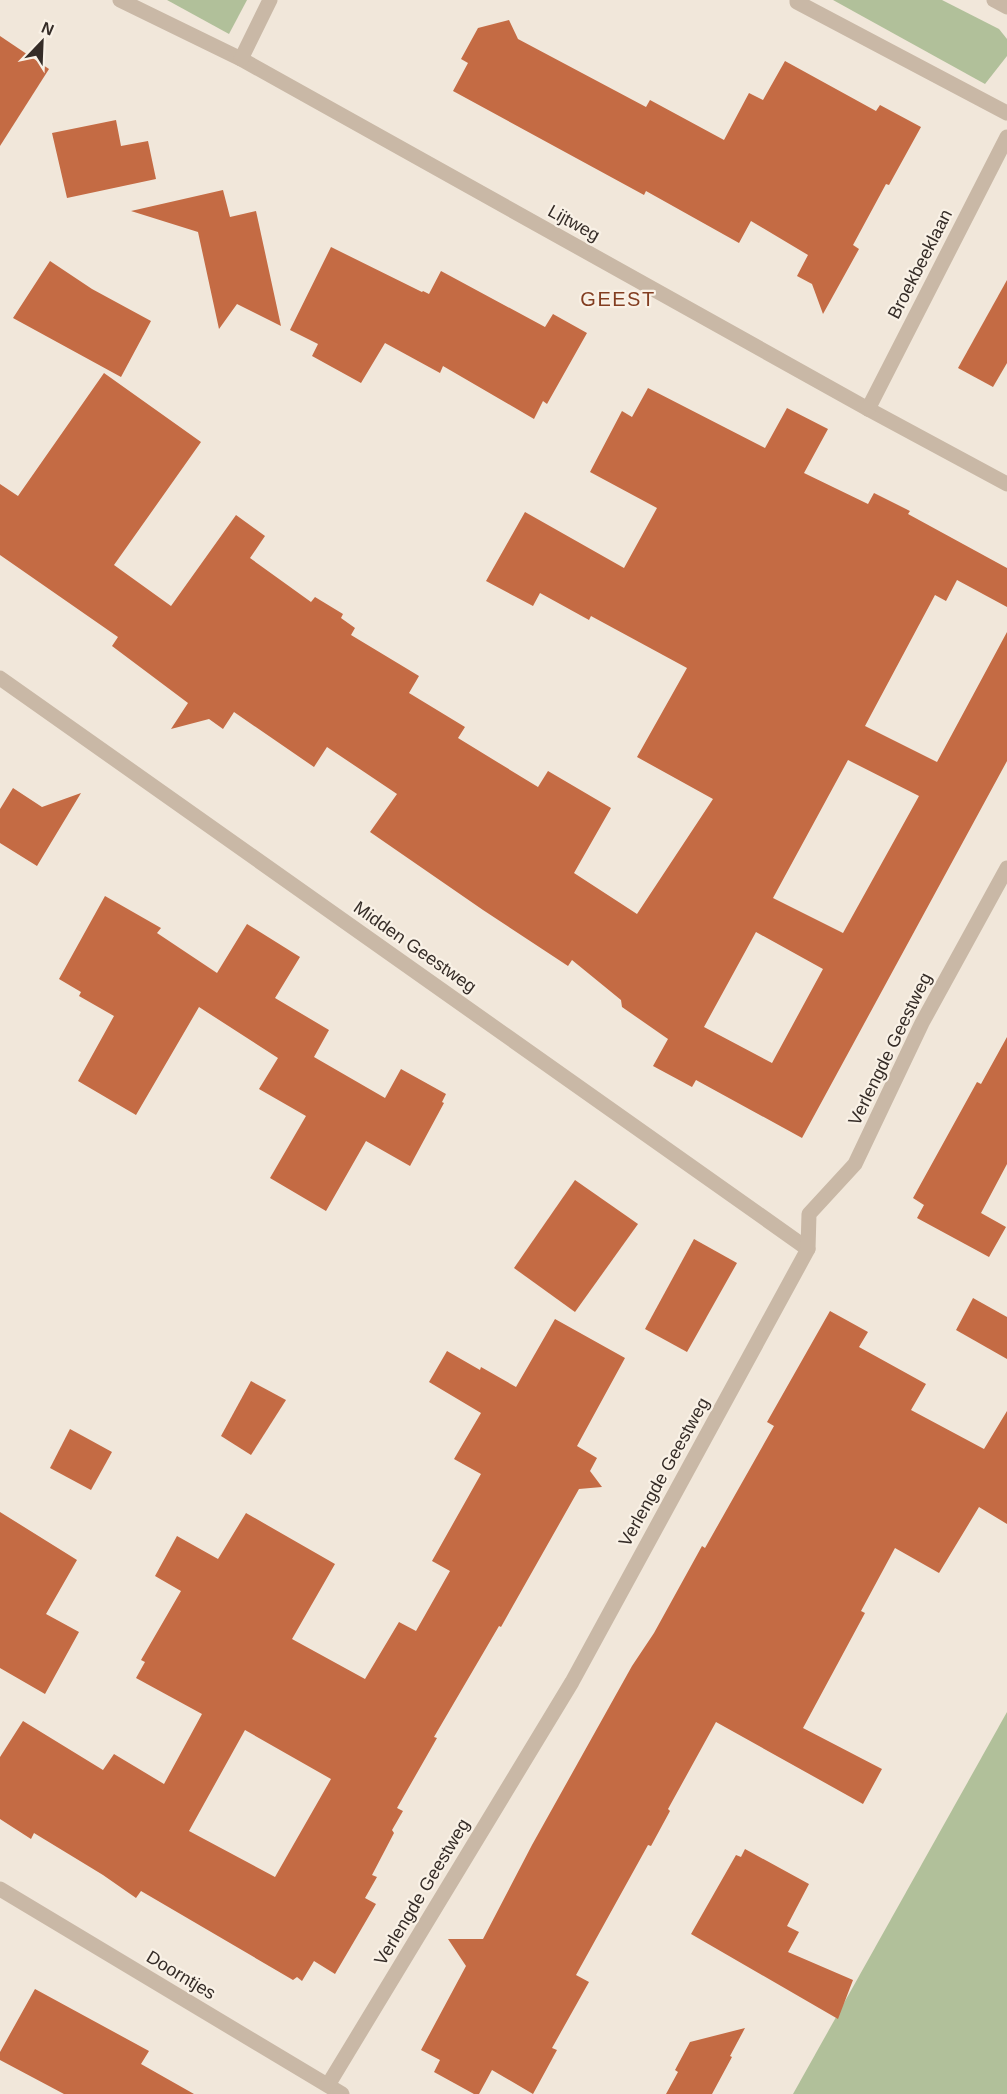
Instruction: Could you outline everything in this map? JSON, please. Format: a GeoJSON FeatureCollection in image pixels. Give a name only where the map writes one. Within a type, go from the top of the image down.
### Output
{"type":"FeatureCollection","features":[{"type":"Feature","properties":{"kind":"street","name":"Lijtweg"},"geometry":{"type":"LineString","coordinates":[[120,0],[241,59],[868,409],[1007,484]]}},
{"type":"Feature","properties":{"kind":"street"},"geometry":{"type":"LineString","coordinates":[[241,59],[270,0]]}},
{"type":"Feature","properties":{"kind":"street"},"geometry":{"type":"LineString","coordinates":[[797,0],[1007,112]]}},
{"type":"Feature","properties":{"kind":"street"},"geometry":{"type":"LineString","coordinates":[[994,0],[1007,7]]}},
{"type":"Feature","properties":{"kind":"street","name":"Broekbeeklaan"},"geometry":{"type":"LineString","coordinates":[[868,409],[1007,137]]}},
{"type":"Feature","properties":{"kind":"street","name":"Midden Geestweg"},"geometry":{"type":"LineString","coordinates":[[0,678],[808,1249]]}},
{"type":"Feature","properties":{"kind":"street","name":"Verlengde Geestweg"},"geometry":{"type":"LineString","coordinates":[[328,2085],[572,1682],[808,1249],[808,1214],[855,1164],[922,1023],[1007,868]]}},
{"type":"Feature","properties":{"kind":"street","name":"Doorntjes"},"geometry":{"type":"LineString","coordinates":[[0,1889],[342,2094]]}},
{"type":"Feature","properties":{"kind":"green space"},"geometry":{"type":"Polygon","coordinates":[[[167,0],[247,0],[229,34],[167,0]]]}},
{"type":"Feature","properties":{"kind":"green space"},"geometry":{"type":"Polygon","coordinates":[[[833,0],[942,0],[999,29],[1007,39],[1007,56],[985,84],[833,0]]]}},
{"type":"Feature","properties":{"kind":"green space"},"geometry":{"type":"Polygon","coordinates":[[[1007,1712],[1007,2094],[793,2094],[1007,1712]]]}},
{"type":"Feature","properties":{"kind":"building"},"geometry":{"type":"Polygon","coordinates":[[[509,20],[518,39],[646,107],[650,100],[724,140],[749,93],[763,100],[785,61],[876,111],[880,105],[921,127],[889,185],[886,184],[853,245],[859,249],[823,314],[812,284],[797,276],[808,255],[751,221],[739,243],[646,191],[644,195],[453,91],[468,63],[461,59],[478,28],[509,20]]]}},
{"type":"Feature","properties":{"kind":"building"},"geometry":{"type":"Polygon","coordinates":[[[0,36],[49,69],[0,146],[0,36]]]}},
{"type":"Feature","properties":{"kind":"building"},"geometry":{"type":"Polygon","coordinates":[[[116,120],[121,146],[148,141],[156,179],[67,198],[52,133],[116,120]]]}},
{"type":"Feature","properties":{"kind":"building"},"geometry":{"type":"Polygon","coordinates":[[[223,190],[230,217],[256,211],[281,326],[237,304],[219,329],[198,232],[131,211],[223,190]]]}},
{"type":"Feature","properties":{"kind":"building"},"geometry":{"type":"Polygon","coordinates":[[[331,247],[422,292],[429,294],[441,271],[545,327],[553,314],[587,333],[547,404],[543,401],[534,419],[443,366],[440,373],[385,343],[361,383],[312,356],[318,344],[290,330],[331,247]]]}},
{"type":"Feature","properties":{"kind":"building"},"geometry":{"type":"Polygon","coordinates":[[[50,261],[92,289],[151,321],[121,377],[13,318],[50,261]]]}},
{"type":"Feature","properties":{"kind":"building"},"geometry":{"type":"Polygon","coordinates":[[[1007,280],[1007,363],[993,387],[958,368],[1007,280]]]}},
{"type":"Feature","properties":{"kind":"building"},"geometry":{"type":"Polygon","coordinates":[[[104,373],[201,442],[114,565],[171,606],[236,515],[265,536],[250,558],[311,602],[315,597],[343,614],[341,618],[355,628],[351,635],[419,676],[409,693],[465,727],[458,738],[538,787],[548,771],[611,808],[574,873],[637,914],[713,799],[637,757],[687,668],[591,616],[589,620],[540,593],[533,606],[486,581],[525,512],[624,568],[657,508],[590,472],[622,411],[632,417],[648,388],[765,448],[787,408],[828,429],[804,473],[868,504],[874,493],[910,511],[908,514],[1007,568],[1007,607],[957,580],[946,601],[935,595],[865,726],[937,762],[1007,632],[1007,761],[802,1138],[696,1080],[692,1087],[653,1066],[668,1039],[622,1007],[621,1000],[572,960],[568,966],[370,832],[397,794],[327,747],[314,767],[234,712],[223,729],[209,719],[171,729],[188,703],[112,646],[118,637],[0,555],[0,484],[18,496],[104,373]],[[848,760],[773,898],[843,933],[919,796],[848,760]],[[756,932],[704,1027],[772,1063],[823,969],[756,932]]]}},
{"type":"Feature","properties":{"kind":"building"},"geometry":{"type":"Polygon","coordinates":[[[13,788],[42,807],[81,793],[37,866],[0,843],[0,809],[13,788]]]}},
{"type":"Feature","properties":{"kind":"building"},"geometry":{"type":"Polygon","coordinates":[[[105,896],[161,928],[157,933],[217,973],[247,924],[300,957],[275,998],[329,1030],[314,1057],[385,1098],[401,1069],[446,1094],[442,1102],[444,1103],[410,1166],[366,1141],[326,1211],[270,1178],[306,1116],[259,1089],[278,1058],[199,1007],[136,1115],[78,1081],[114,1016],[79,996],[81,992],[59,979],[105,896]]]}},
{"type":"Feature","properties":{"kind":"building"},"geometry":{"type":"Polygon","coordinates":[[[1007,1037],[1007,1164],[981,1213],[1006,1227],[989,1257],[917,1218],[924,1205],[913,1198],[977,1082],[981,1084],[1007,1037]]]}},
{"type":"Feature","properties":{"kind":"building"},"geometry":{"type":"Polygon","coordinates":[[[575,1180],[638,1224],[575,1312],[514,1268],[575,1180]]]}},
{"type":"Feature","properties":{"kind":"building"},"geometry":{"type":"Polygon","coordinates":[[[694,1239],[737,1263],[687,1352],[645,1329],[694,1239]]]}},
{"type":"Feature","properties":{"kind":"building"},"geometry":{"type":"Polygon","coordinates":[[[973,1298],[1007,1317],[1007,1359],[956,1330],[973,1298]]]}},
{"type":"Feature","properties":{"kind":"building"},"geometry":{"type":"Polygon","coordinates":[[[830,1311],[868,1332],[859,1347],[926,1384],[911,1410],[984,1449],[1007,1411],[1007,1524],[979,1507],[939,1573],[895,1548],[861,1611],[865,1613],[803,1728],[882,1769],[863,1804],[716,1722],[668,1809],[670,1811],[651,1846],[648,1845],[576,1975],[589,1982],[552,2048],[557,2050],[533,2094],[492,2070],[479,2094],[474,2094],[434,2072],[440,2060],[421,2050],[466,1966],[448,1939],[483,1939],[532,1845],[632,1666],[654,1633],[702,1546],[705,1548],[774,1426],[767,1422],[830,1311]]]}},
{"type":"Feature","properties":{"kind":"building"},"geometry":{"type":"Polygon","coordinates":[[[555,1319],[625,1358],[577,1446],[597,1458],[590,1471],[602,1487],[579,1489],[501,1627],[499,1626],[434,1737],[437,1738],[397,1808],[403,1811],[372,1875],[377,1877],[365,1898],[376,1904],[335,1974],[314,1961],[302,1981],[297,1977],[293,1980],[141,1891],[136,1898],[34,1833],[31,1839],[0,1819],[0,1757],[23,1721],[103,1770],[114,1754],[164,1784],[202,1714],[136,1678],[145,1662],[141,1660],[181,1591],[155,1576],[177,1536],[218,1559],[246,1513],[335,1564],[292,1639],[365,1679],[399,1622],[416,1631],[450,1571],[432,1561],[481,1474],[454,1459],[481,1413],[429,1382],[447,1351],[516,1387],[555,1319]],[[245,1730],[189,1831],[275,1877],[331,1779],[245,1730]]]}},
{"type":"Feature","properties":{"kind":"building"},"geometry":{"type":"Polygon","coordinates":[[[251,1381],[286,1400],[251,1455],[221,1436],[251,1381]]]}},
{"type":"Feature","properties":{"kind":"building"},"geometry":{"type":"Polygon","coordinates":[[[70,1429],[112,1452],[91,1490],[50,1468],[70,1429]]]}},
{"type":"Feature","properties":{"kind":"building"},"geometry":{"type":"Polygon","coordinates":[[[0,1512],[77,1560],[46,1614],[79,1632],[45,1694],[0,1668],[0,1512]]]}},
{"type":"Feature","properties":{"kind":"building"},"geometry":{"type":"Polygon","coordinates":[[[745,1849],[809,1884],[787,1926],[799,1932],[788,1952],[853,1980],[838,2019],[691,1934],[736,1855],[741,1857],[745,1849]]]}},
{"type":"Feature","properties":{"kind":"building"},"geometry":{"type":"Polygon","coordinates":[[[35,1989],[149,2051],[141,2064],[194,2094],[64,2094],[0,2060],[0,2052],[35,1989]]]}},
{"type":"Feature","properties":{"kind":"building"},"geometry":{"type":"Polygon","coordinates":[[[745,2028],[712,2094],[666,2094],[678,2072],[675,2070],[690,2042],[745,2028]]]}},
{"type":"Feature","properties":{"kind":"district","name":"GEEST"},"geometry":{"type":"Point","coordinates":[618,299]}}]}
